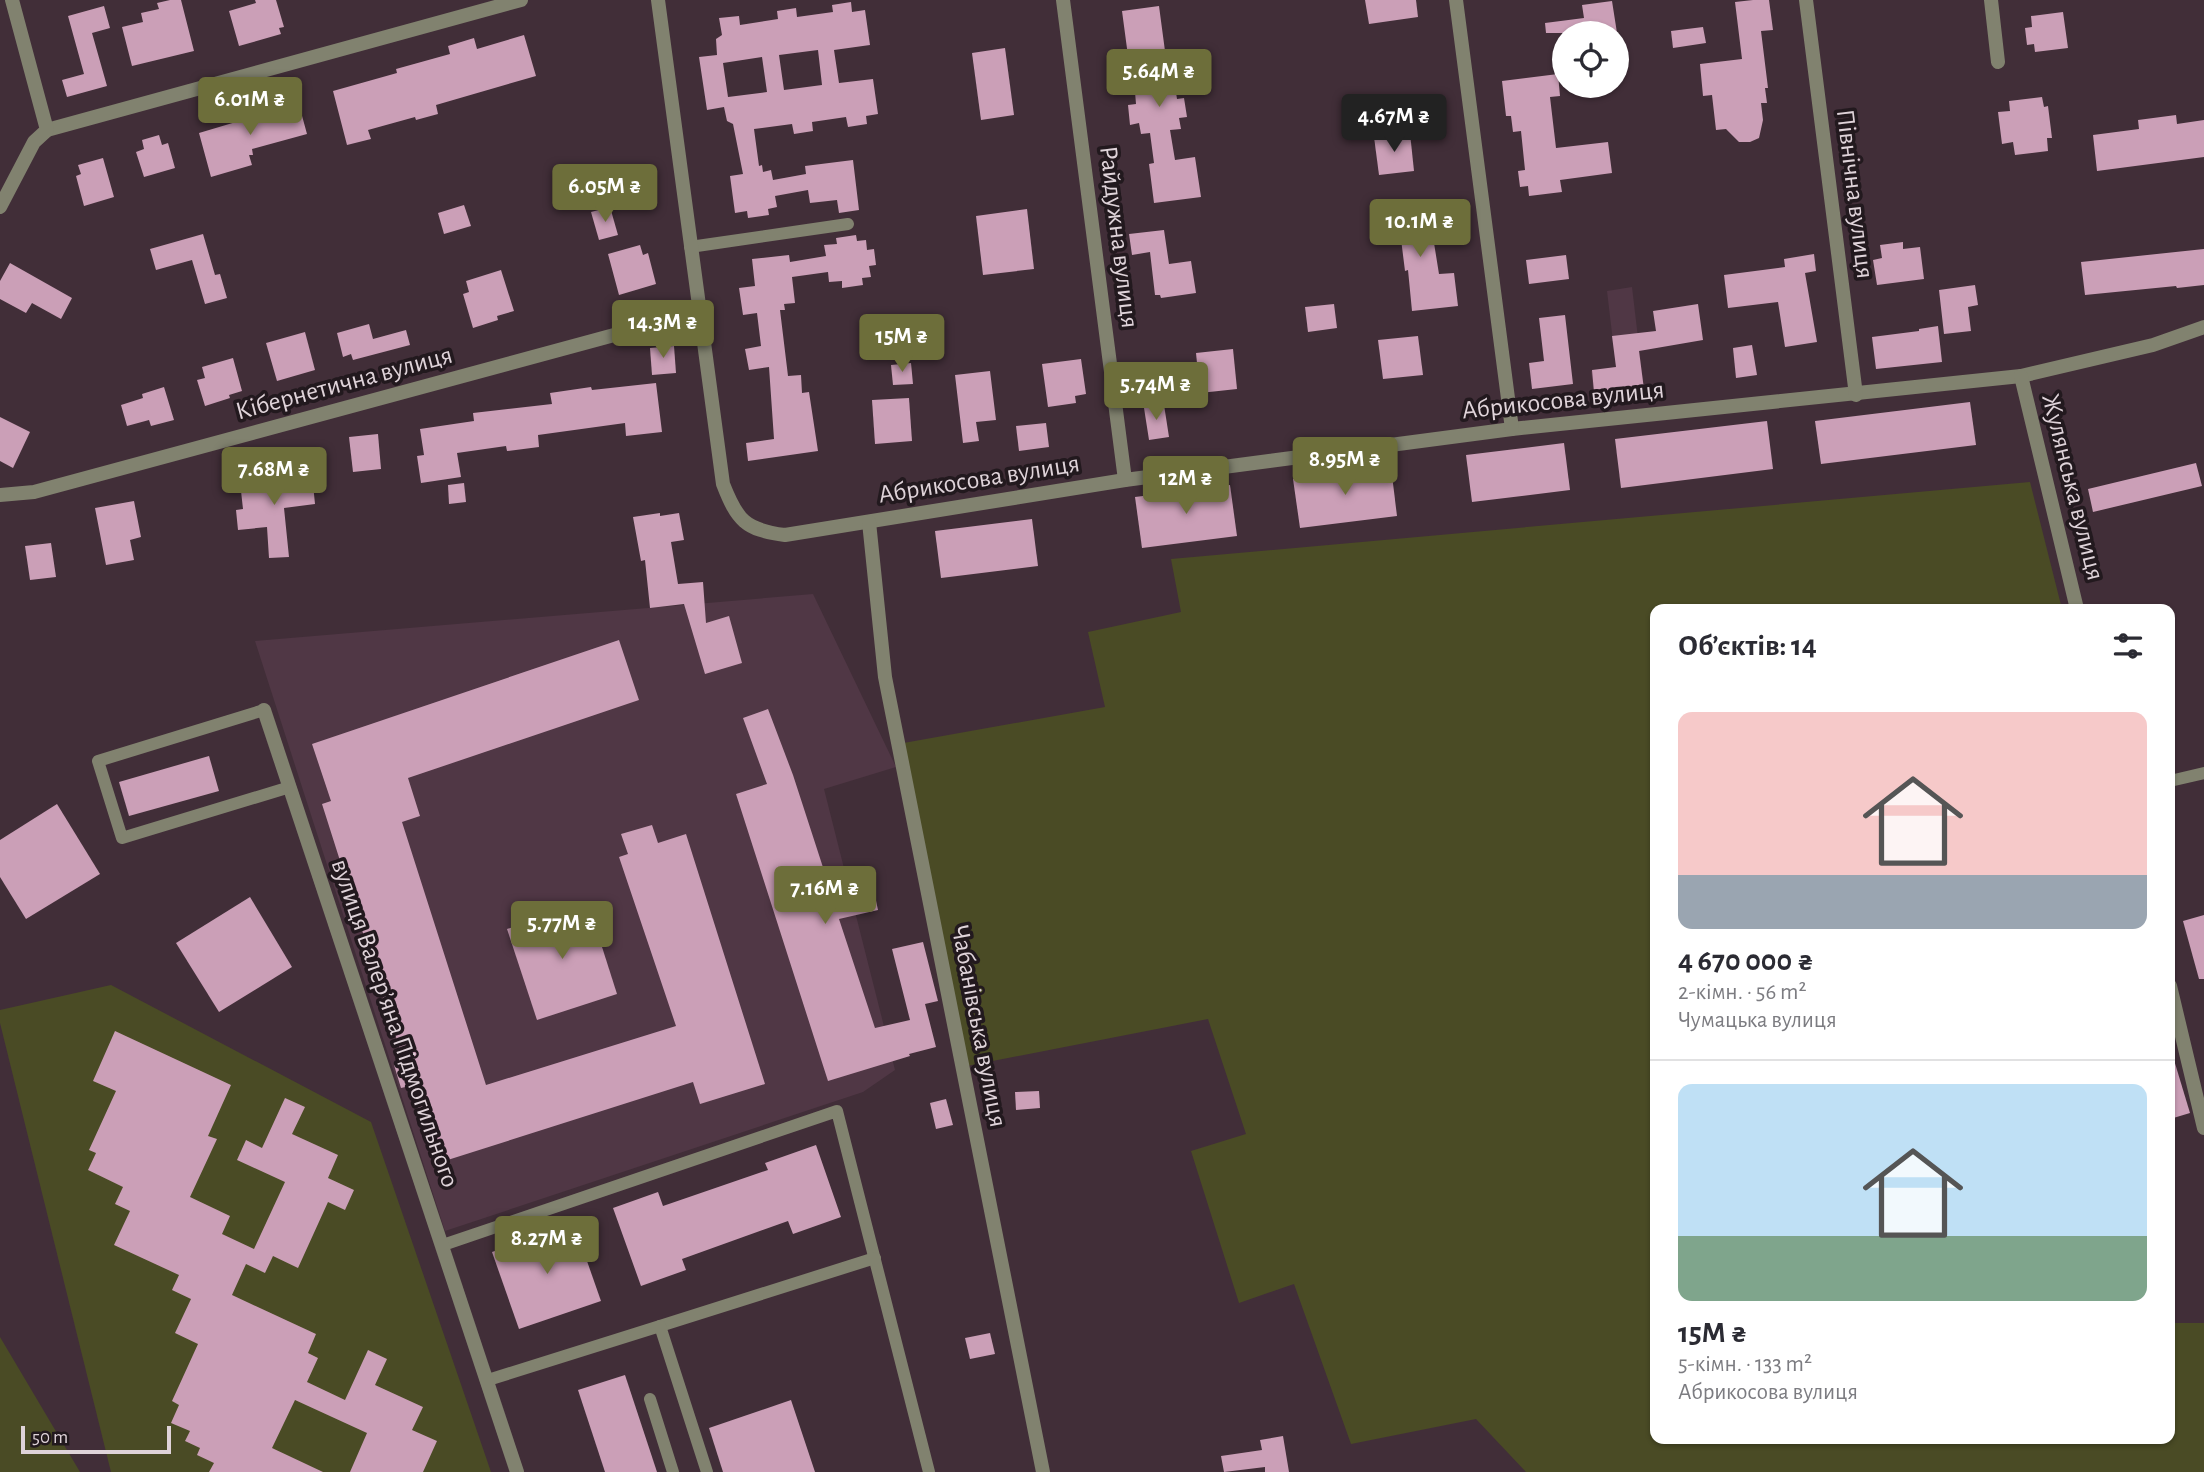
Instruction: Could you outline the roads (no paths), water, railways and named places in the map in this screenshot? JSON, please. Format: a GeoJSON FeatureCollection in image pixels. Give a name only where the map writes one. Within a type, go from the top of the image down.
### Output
{"type":"FeatureCollection","features":[{"type":"Feature","properties":{"kind":"street"},"geometry":{"type":"LineString","coordinates":[[12,0],[47,130]]}},
{"type":"Feature","properties":{"kind":"street"},"geometry":{"type":"LineString","coordinates":[[0,206],[34,142],[47,130],[521,0]]}},
{"type":"Feature","properties":{"kind":"street"},"geometry":{"type":"LineString","coordinates":[[658,0],[699,312]]}},
{"type":"Feature","properties":{"kind":"street","name":"Райдужна вулиця"},"geometry":{"type":"LineString","coordinates":[[1063,0],[1125,480]]}},
{"type":"Feature","properties":{"kind":"street"},"geometry":{"type":"LineString","coordinates":[[1456,0],[1512,429]]}},
{"type":"Feature","properties":{"kind":"street","name":"Північна вулиця"},"geometry":{"type":"LineString","coordinates":[[1806,0],[1856,395]]}},
{"type":"Feature","properties":{"kind":"street"},"geometry":{"type":"LineString","coordinates":[[1991,0],[1998,62]]}},
{"type":"Feature","properties":{"kind":"street","name":"Абрикосова вулиця"},"geometry":{"type":"LineString","coordinates":[[699,312],[723,484],[731,503],[746,523],[759,532],[785,535],[1125,480],[1512,429],[2021,376],[2153,345],[2204,327]]}},
{"type":"Feature","properties":{"kind":"street","name":"Кібернетична вулиця"},"geometry":{"type":"LineString","coordinates":[[0,495],[34,492],[699,312]]}},
{"type":"Feature","properties":{"kind":"street","name":"Жулянська вулиця"},"geometry":{"type":"LineString","coordinates":[[2021,376],[2076,604]]}},
{"type":"Feature","properties":{"kind":"street","name":"Чабанівська вулиця"},"geometry":{"type":"LineString","coordinates":[[869,522],[885,677],[1043,1472]]}},
{"type":"Feature","properties":{"kind":"street","name":"вулиця Валерʼяна Підмогильного"},"geometry":{"type":"LineString","coordinates":[[264,710],[517,1472]]}},
{"type":"Feature","properties":{"kind":"street"},"geometry":{"type":"LineString","coordinates":[[2175,1007],[2204,1128]]}},
{"type":"Feature","properties":{"kind":"lane"},"geometry":{"type":"LineString","coordinates":[[690,247],[848,224]]}},
{"type":"Feature","properties":{"kind":"lane"},"geometry":{"type":"LineString","coordinates":[[264,710],[98,761],[122,838],[290,787]]}},
{"type":"Feature","properties":{"kind":"lane"},"geometry":{"type":"LineString","coordinates":[[2175,780],[2204,773]]}},
{"type":"Feature","properties":{"kind":"lane"},"geometry":{"type":"LineString","coordinates":[[443,1245],[837,1111],[929,1472]]}},
{"type":"Feature","properties":{"kind":"lane"},"geometry":{"type":"LineString","coordinates":[[488,1380],[875,1258]]}},
{"type":"Feature","properties":{"kind":"lane"},"geometry":{"type":"LineString","coordinates":[[660,1326],[707,1472]]}},
{"type":"Feature","properties":{"kind":"lane"},"geometry":{"type":"LineString","coordinates":[[650,1399],[673,1472]]}}]}
